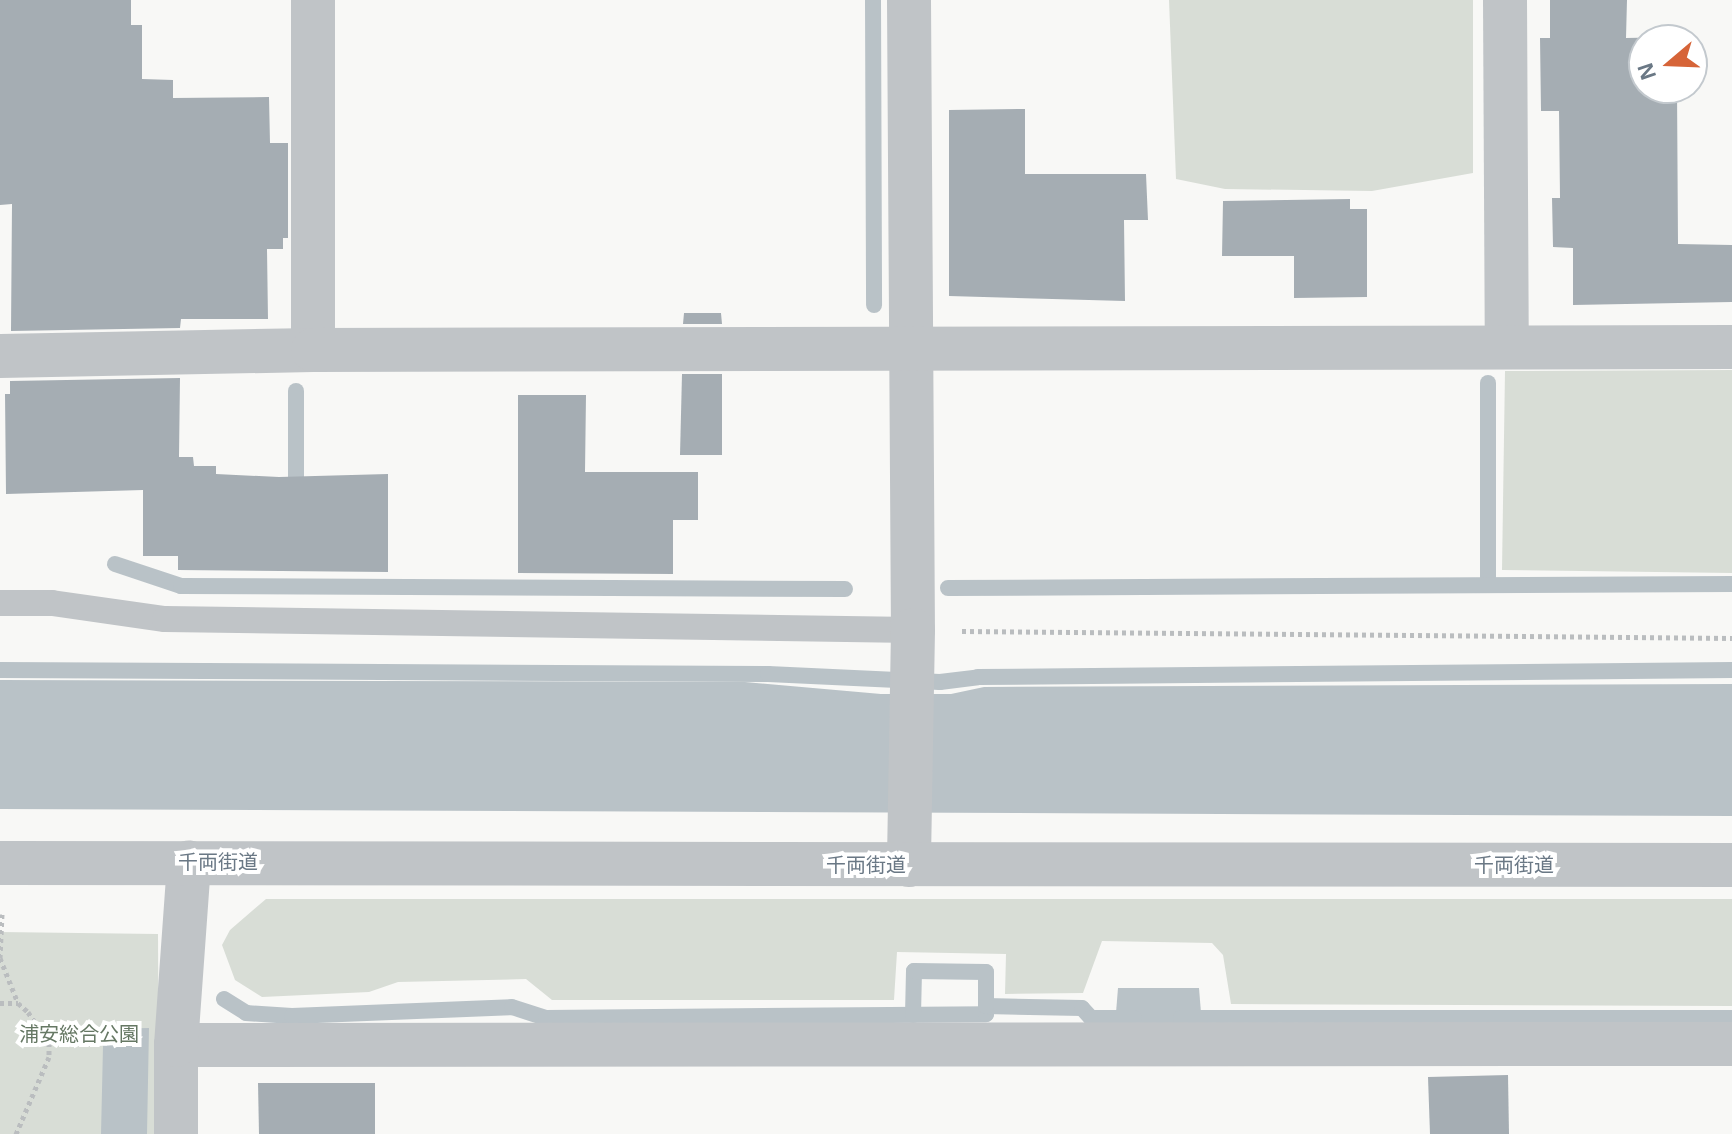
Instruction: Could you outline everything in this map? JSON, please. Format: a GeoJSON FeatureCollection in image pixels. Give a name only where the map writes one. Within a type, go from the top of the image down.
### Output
{"type":"FeatureCollection","features":[{"type":"Feature","properties":{"kind":"street"},"geometry":{"type":"LineString","coordinates":[[313,0],[313,350]]}},
{"type":"Feature","properties":{"kind":"street"},"geometry":{"type":"LineString","coordinates":[[909,0],[913,646],[909,844]]}},
{"type":"Feature","properties":{"kind":"street"},"geometry":{"type":"LineString","coordinates":[[1505,0],[1507,346]]}},
{"type":"Feature","properties":{"kind":"street"},"geometry":{"type":"LineString","coordinates":[[0,356],[313,350],[909,353],[1507,346],[1732,347]]}},
{"type":"Feature","properties":{"kind":"street","name":"千両街道"},"geometry":{"type":"LineString","coordinates":[[0,863],[189,862],[909,844],[1732,865]]}},
{"type":"Feature","properties":{"kind":"street"},"geometry":{"type":"LineString","coordinates":[[176,1134],[176,1045],[189,862]]}},
{"type":"Feature","properties":{"kind":"street"},"geometry":{"type":"LineString","coordinates":[[176,1045],[1732,1044]]}},
{"type":"Feature","properties":{"kind":"lane"},"geometry":{"type":"LineString","coordinates":[[0,603],[52,603],[165,619],[913,646]]}},
{"type":"Feature","properties":{"kind":"path"},"geometry":{"type":"LineString","coordinates":[[913,646],[1732,638]]}},
{"type":"Feature","properties":{"kind":"path"},"geometry":{"type":"LineString","coordinates":[[2,914],[0,958],[18,1003],[43,1031],[49,1057],[16,1134]]}},
{"type":"Feature","properties":{"kind":"path"},"geometry":{"type":"LineString","coordinates":[[0,1003],[18,1003]]}},
{"type":"Feature","properties":{"kind":"green space"},"geometry":{"type":"Polygon","coordinates":[[[1169,0],[1473,0],[1473,173],[1372,191],[1225,189],[1176,179],[1169,0]]]}},
{"type":"Feature","properties":{"kind":"green space"},"geometry":{"type":"Polygon","coordinates":[[[1732,370],[1732,573],[1502,570],[1505,371],[1732,370]]]}},
{"type":"Feature","properties":{"kind":"green space"},"geometry":{"type":"Polygon","coordinates":[[[266,899],[1732,899],[1732,1006],[1231,1004],[1223,955],[1212,943],[1102,941],[1083,993],[1005,994],[1006,954],[897,952],[894,1000],[552,1000],[526,979],[398,982],[369,992],[262,997],[235,980],[222,945],[230,930],[266,899]]]}},
{"type":"Feature","properties":{"kind":"green space","name":"浦安総合公園"},"geometry":{"type":"Polygon","coordinates":[[[0,932],[158,934],[159,1134],[0,1134],[0,932]]]}},
{"type":"Feature","properties":{"kind":"shaded area"},"geometry":{"type":"Polygon","coordinates":[[[0,680],[745,682],[881,694],[951,694],[984,687],[1732,684],[1732,816],[0,809],[0,680]]]}},
{"type":"Feature","properties":{"kind":"shaded area"},"geometry":{"type":"Polygon","coordinates":[[[1118,988],[1199,988],[1202,1025],[1115,1025],[1118,988]]]}},
{"type":"Feature","properties":{"kind":"shaded area"},"geometry":{"type":"Polygon","coordinates":[[[149,1028],[147,1134],[101,1134],[103,1046],[95,1038],[95,1029],[149,1028]]]}},
{"type":"Feature","properties":{"kind":"building"},"geometry":{"type":"Polygon","coordinates":[[[0,0],[131,0],[131,25],[142,25],[142,79],[173,80],[173,98],[269,97],[270,143],[288,143],[288,238],[283,238],[283,249],[267,249],[268,319],[181,319],[180,328],[11,331],[12,204],[0,205],[0,0]]]}},
{"type":"Feature","properties":{"kind":"building"},"geometry":{"type":"Polygon","coordinates":[[[1550,0],[1627,0],[1628,104],[1677,104],[1678,244],[1732,245],[1732,302],[1573,305],[1573,248],[1553,247],[1552,198],[1560,198],[1559,111],[1541,111],[1540,38],[1550,38],[1550,0]]]}},
{"type":"Feature","properties":{"kind":"building"},"geometry":{"type":"Polygon","coordinates":[[[1025,109],[1025,174],[1146,174],[1148,220],[1124,220],[1125,301],[949,296],[949,110],[1025,109]]]}},
{"type":"Feature","properties":{"kind":"building"},"geometry":{"type":"Polygon","coordinates":[[[1350,199],[1350,209],[1367,209],[1367,297],[1294,298],[1294,256],[1222,256],[1223,201],[1350,199]]]}},
{"type":"Feature","properties":{"kind":"building"},"geometry":{"type":"Polygon","coordinates":[[[684,313],[721,313],[722,324],[683,324],[684,313]]]}},
{"type":"Feature","properties":{"kind":"building"},"geometry":{"type":"Polygon","coordinates":[[[682,374],[722,374],[722,455],[680,455],[682,374]]]}},
{"type":"Feature","properties":{"kind":"building"},"geometry":{"type":"Polygon","coordinates":[[[180,378],[179,457],[193,457],[194,466],[216,466],[216,474],[279,477],[388,474],[388,572],[178,570],[178,556],[143,556],[143,490],[6,494],[5,394],[10,394],[10,381],[180,378]]]}},
{"type":"Feature","properties":{"kind":"building"},"geometry":{"type":"Polygon","coordinates":[[[518,395],[586,395],[585,472],[698,472],[698,520],[673,520],[673,574],[518,573],[518,395]]]}},
{"type":"Feature","properties":{"kind":"building"},"geometry":{"type":"Polygon","coordinates":[[[1508,1075],[1509,1134],[1430,1134],[1428,1077],[1508,1075]]]}},
{"type":"Feature","properties":{"kind":"building"},"geometry":{"type":"Polygon","coordinates":[[[258,1083],[375,1083],[375,1134],[259,1134],[258,1083]]]}},
{"type":"Feature","properties":{"kind":"waterway"},"geometry":{"type":"LineString","coordinates":[[873,0],[874,305]]}},
{"type":"Feature","properties":{"kind":"waterway"},"geometry":{"type":"LineString","coordinates":[[1488,383],[1488,583]]}},
{"type":"Feature","properties":{"kind":"waterway"},"geometry":{"type":"LineString","coordinates":[[296,391],[296,498]]}},
{"type":"Feature","properties":{"kind":"waterway"},"geometry":{"type":"LineString","coordinates":[[115,564],[181,586],[845,589]]}},
{"type":"Feature","properties":{"kind":"waterway"},"geometry":{"type":"LineString","coordinates":[[948,588],[1732,584]]}},
{"type":"Feature","properties":{"kind":"waterway"},"geometry":{"type":"LineString","coordinates":[[0,670],[768,674],[940,682],[978,677],[1732,670]]}},
{"type":"Feature","properties":{"kind":"waterway"},"geometry":{"type":"LineString","coordinates":[[913,1015],[914,971],[986,972],[986,1006]]}},
{"type":"Feature","properties":{"kind":"waterway"},"geometry":{"type":"LineString","coordinates":[[224,999],[246,1013],[292,1016],[512,1007],[546,1018],[986,1014],[986,1006],[1082,1008],[1091,1018],[1134,1018]]}},
{"type":"Feature","properties":{"kind":"waterway"},"geometry":{"type":"LineString","coordinates":[[1181,1018],[1732,1018]]}}]}
